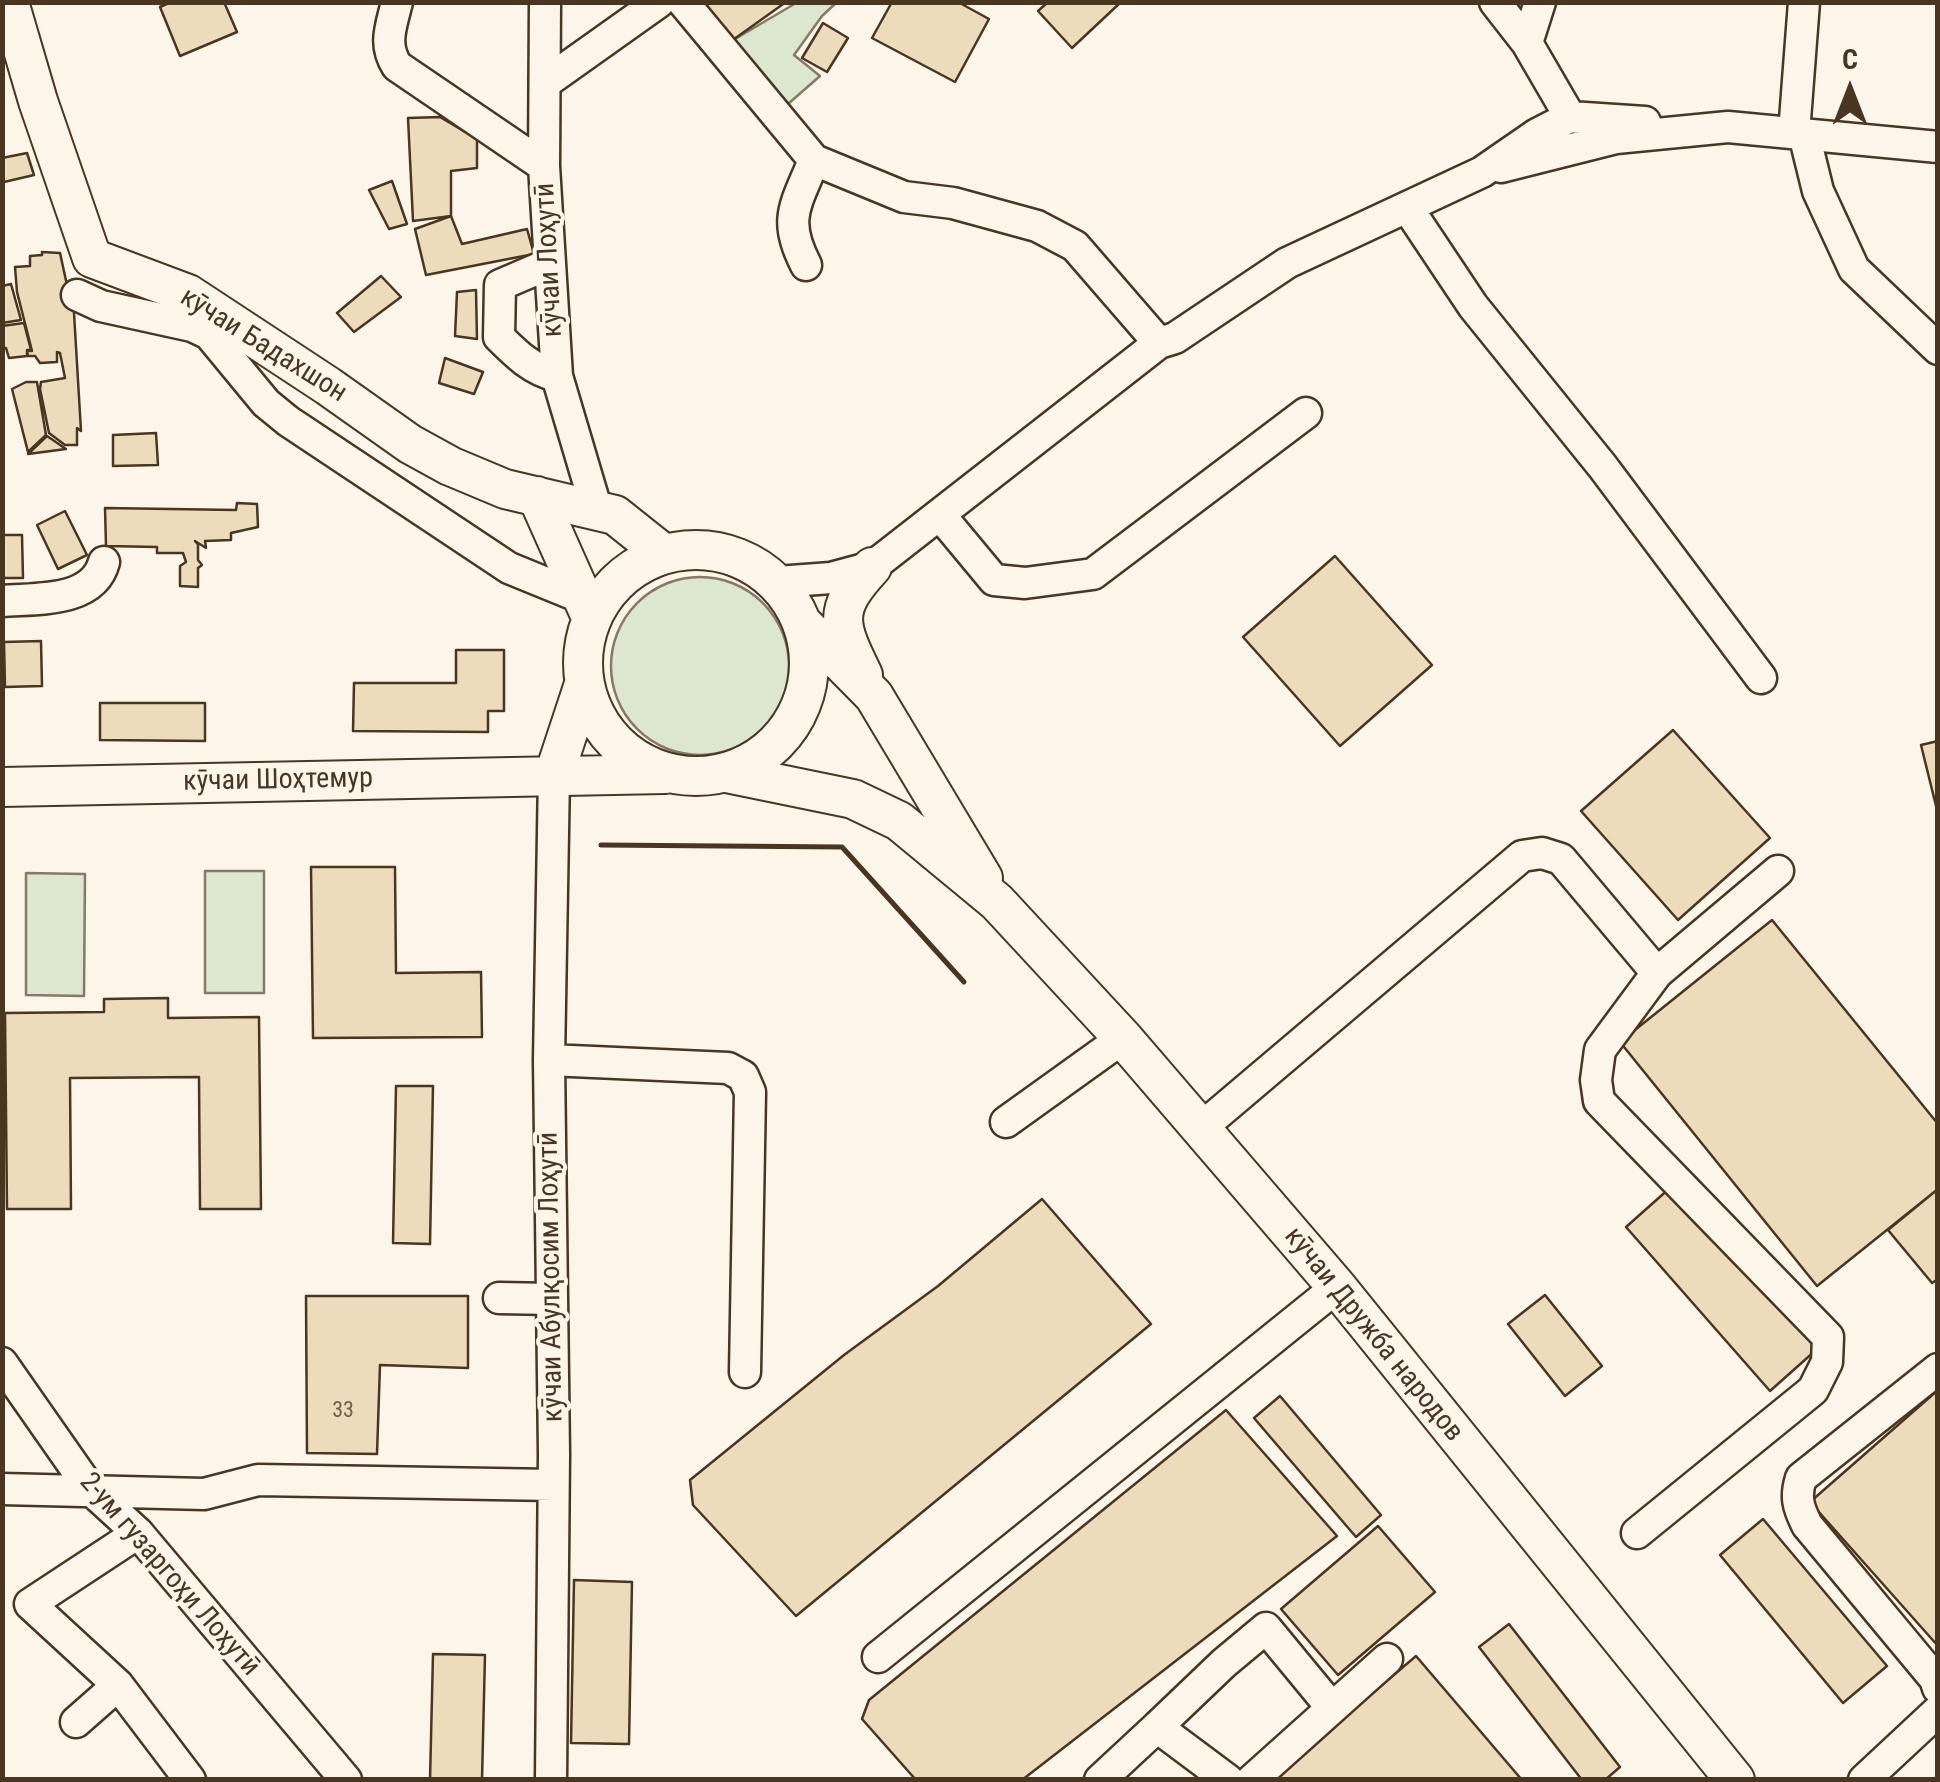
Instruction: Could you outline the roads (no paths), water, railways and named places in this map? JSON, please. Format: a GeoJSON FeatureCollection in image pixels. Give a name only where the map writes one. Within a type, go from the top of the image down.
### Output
{"type":"FeatureCollection","features":[{"type":"Feature","properties":{"kind":"main road","name":"кӯчаи Бадахшон"},"geometry":{"type":"LineString","coordinates":[[9,2],[92,258],[188,294],[410,444],[521,492],[615,515],[664,554]]}},
{"type":"Feature","properties":{"kind":"main road"},"geometry":{"type":"LineString","coordinates":[[521,492],[588,608],[582,650],[584,684],[595,716],[614,742],[641,762],[672,774],[726,772],[852,799],[899,821],[997,902]]}},
{"type":"Feature","properties":{"kind":"main road"},"geometry":{"type":"LineString","coordinates":[[588,608],[620,578],[664,554],[694,549],[724,552],[752,564],[777,582],[803,624],[874,696]]}},
{"type":"Feature","properties":{"kind":"main road"},"geometry":{"type":"LineString","coordinates":[[872,566],[848,592],[842,611],[845,638],[874,696],[997,902]]}},
{"type":"Feature","properties":{"kind":"main road"},"geometry":{"type":"LineString","coordinates":[[726,772],[768,751],[797,715],[810,670],[803,624]]}},
{"type":"Feature","properties":{"kind":"main road"},"geometry":{"type":"LineString","coordinates":[[554,775],[584,684]]}},
{"type":"Feature","properties":{"kind":"main road","name":"кӯчаи Шоҳтемур"},"geometry":{"type":"LineString","coordinates":[[2,787],[672,774]]}},
{"type":"Feature","properties":{"kind":"main road","name":"кӯчаи Дружба народов"},"geometry":{"type":"LineString","coordinates":[[997,902],[1124,1038],[1337,1287],[1736,1780]]}},
{"type":"Feature","properties":{"kind":"street"},"geometry":{"type":"LineString","coordinates":[[397,2],[388,40],[389,53],[398,66],[544,166]]}},
{"type":"Feature","properties":{"kind":"street","name":"кӯчаи Лоҳутӣ"},"geometry":{"type":"LineString","coordinates":[[545,2],[544,166],[557,376],[597,511]]}},
{"type":"Feature","properties":{"kind":"street"},"geometry":{"type":"LineString","coordinates":[[545,82],[659,2]]}},
{"type":"Feature","properties":{"kind":"street"},"geometry":{"type":"LineString","coordinates":[[683,2],[814,160],[904,197],[953,203],[1037,226],[1075,246],[1159,343]]}},
{"type":"Feature","properties":{"kind":"street"},"geometry":{"type":"LineString","coordinates":[[1496,2],[1527,43],[1570,116]]}},
{"type":"Feature","properties":{"kind":"street"},"geometry":{"type":"LineString","coordinates":[[1527,43],[1540,2]]}},
{"type":"Feature","properties":{"kind":"street"},"geometry":{"type":"LineString","coordinates":[[1804,2],[1799,133],[1818,191],[1854,269],[1938,349]]}},
{"type":"Feature","properties":{"kind":"street"},"geometry":{"type":"LineString","coordinates":[[777,582],[831,578],[872,566],[1159,343],[1175,338],[1288,263],[1482,172],[1570,116],[1938,147]]}},
{"type":"Feature","properties":{"kind":"street"},"geometry":{"type":"LineString","coordinates":[[1482,172],[1616,138],[1728,127]]}},
{"type":"Feature","properties":{"kind":"street"},"geometry":{"type":"LineString","coordinates":[[806,265],[794,242],[792,214],[814,160]]}},
{"type":"Feature","properties":{"kind":"street"},"geometry":{"type":"LineString","coordinates":[[1406,207],[1473,306],[1603,467],[1761,678]]}},
{"type":"Feature","properties":{"kind":"street"},"geometry":{"type":"LineString","coordinates":[[550,264],[500,286],[499,336],[516,355],[544,373],[557,376]]}},
{"type":"Feature","properties":{"kind":"street"},"geometry":{"type":"LineString","coordinates":[[77,295],[101,306],[192,326],[209,334],[266,402],[288,420],[509,568],[588,608]]}},
{"type":"Feature","properties":{"kind":"street"},"geometry":{"type":"LineString","coordinates":[[940,514],[994,580],[1025,583],[1092,574],[1306,413]]}},
{"type":"Feature","properties":{"kind":"street"},"geometry":{"type":"LineString","coordinates":[[2,601],[60,597],[90,586],[101,574],[104,562]]}},
{"type":"Feature","properties":{"kind":"street","name":"кӯчаи Абулқосим Лоҳутӣ"},"geometry":{"type":"LineString","coordinates":[[551,1780],[549,1060],[554,775]]}},
{"type":"Feature","properties":{"kind":"street"},"geometry":{"type":"LineString","coordinates":[[1201,1128],[1522,856],[1542,853],[1562,859],[1657,973]]}},
{"type":"Feature","properties":{"kind":"street"},"geometry":{"type":"LineString","coordinates":[[1636,1533],[1813,1390],[1828,1362],[1828,1337],[1599,1102],[1596,1080],[1600,1050],[1657,973],[1778,872]]}},
{"type":"Feature","properties":{"kind":"street"},"geometry":{"type":"LineString","coordinates":[[1006,1122],[1124,1038]]}},
{"type":"Feature","properties":{"kind":"street"},"geometry":{"type":"LineString","coordinates":[[549,1060],[728,1068],[743,1076],[750,1092],[745,1372]]}},
{"type":"Feature","properties":{"kind":"street"},"geometry":{"type":"LineString","coordinates":[[878,1657],[1337,1287]]}},
{"type":"Feature","properties":{"kind":"street"},"geometry":{"type":"LineString","coordinates":[[499,1298],[552,1299]]}},
{"type":"Feature","properties":{"kind":"street","name":"2-ум гузаргоҳи Лоҳутӣ"},"geometry":{"type":"LineString","coordinates":[[2,1363],[90,1489],[138,1533],[346,1780]]}},
{"type":"Feature","properties":{"kind":"street"},"geometry":{"type":"LineString","coordinates":[[1938,1369],[1801,1478],[1796,1492],[1807,1525],[1935,1679],[1938,1688]]}},
{"type":"Feature","properties":{"kind":"street"},"geometry":{"type":"LineString","coordinates":[[2,1488],[204,1494],[258,1480],[552,1486]]}},
{"type":"Feature","properties":{"kind":"street"},"geometry":{"type":"LineString","coordinates":[[138,1533],[16,1607],[118,1685],[190,1780]]}},
{"type":"Feature","properties":{"kind":"street"},"geometry":{"type":"LineString","coordinates":[[1100,1780],[1224,1662],[1266,1628],[1332,1708]]}},
{"type":"Feature","properties":{"kind":"street"},"geometry":{"type":"LineString","coordinates":[[1252,1780],[1387,1660]]}},
{"type":"Feature","properties":{"kind":"street"},"geometry":{"type":"LineString","coordinates":[[76,1722],[118,1685]]}},
{"type":"Feature","properties":{"kind":"street"},"geometry":{"type":"LineString","coordinates":[[1864,1780],[1938,1711]]}},
{"type":"Feature","properties":{"kind":"street"},"geometry":{"type":"LineString","coordinates":[[1158,1727],[1228,1780]]}}]}
